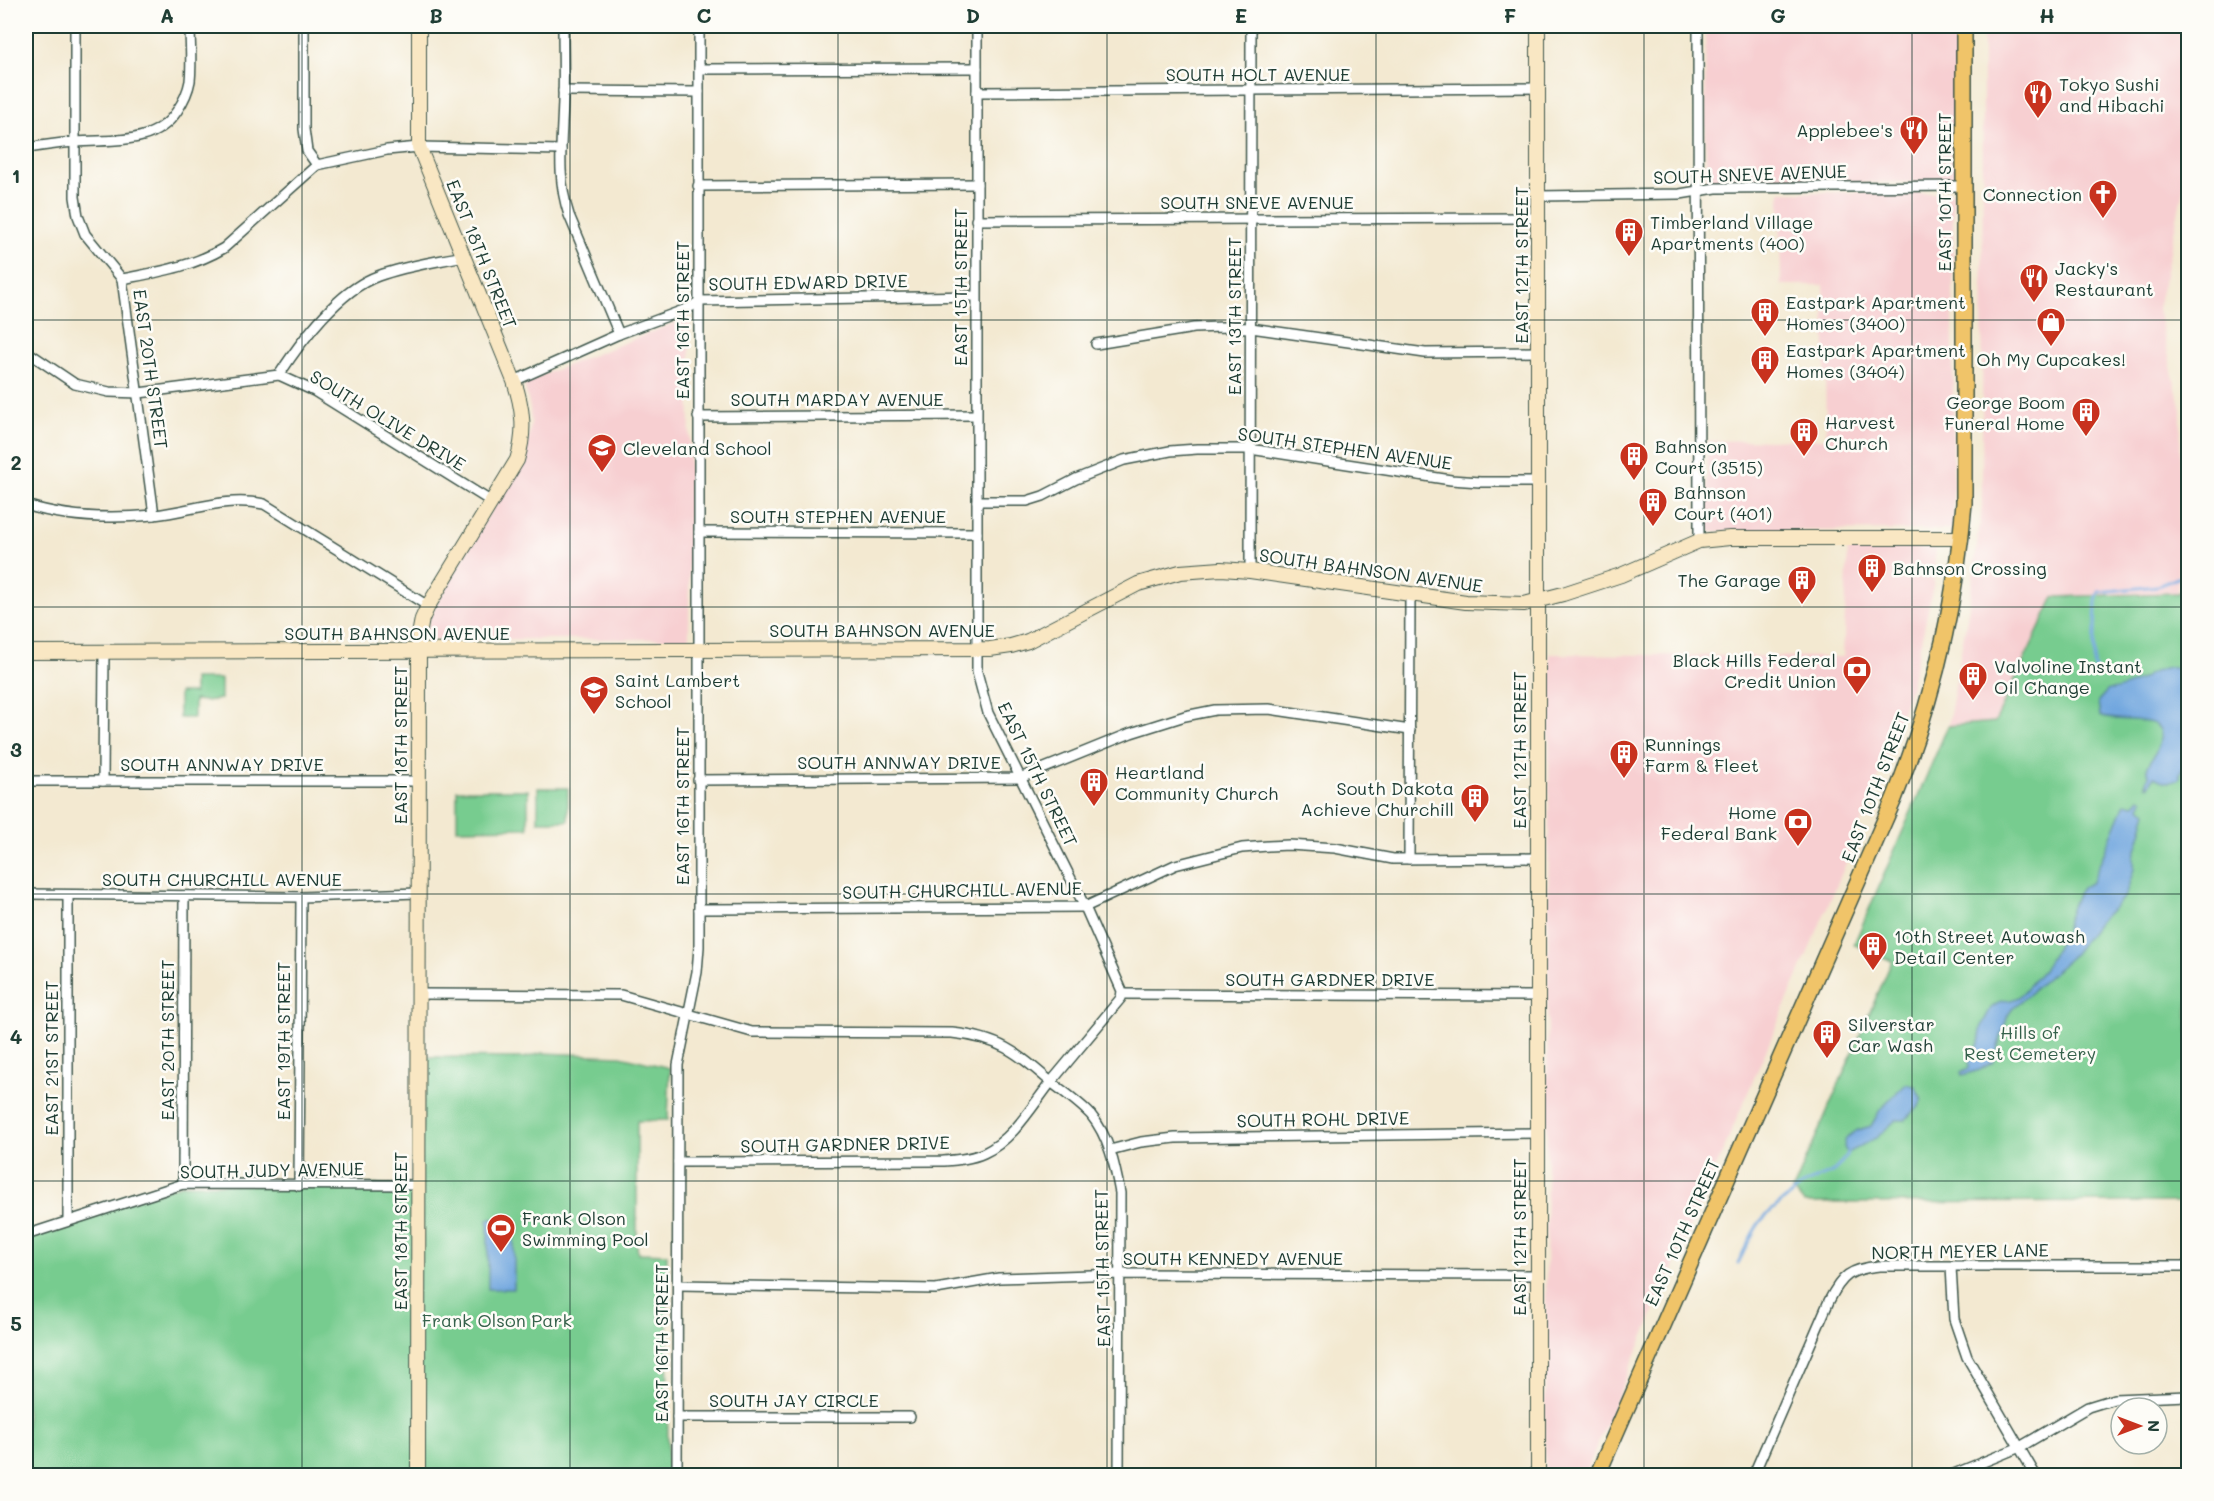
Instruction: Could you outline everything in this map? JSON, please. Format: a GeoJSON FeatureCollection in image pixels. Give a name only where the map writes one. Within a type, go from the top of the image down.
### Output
{"type":"FeatureCollection","features":[{"type":"Feature","properties":{"kind":"main road","name":"EAST 10TH STREET"},"geometry":{"type":"LineString","coordinates":[[1597,1476],[1824,961],[1909,761],[1943,643],[1961,538],[1965,479],[1964,26]]}},
{"type":"Feature","properties":{"kind":"street","name":"EAST 20TH STREET"},"geometry":{"type":"LineString","coordinates":[[75,26],[75,197],[78,216],[85,234],[122,279],[154,515]]}},
{"type":"Feature","properties":{"kind":"street"},"geometry":{"type":"LineString","coordinates":[[26,148],[75,142],[133,140],[150,136],[174,116],[187,93],[190,81],[190,26]]}},
{"type":"Feature","properties":{"kind":"street"},"geometry":{"type":"LineString","coordinates":[[304,26],[304,129],[307,151],[317,165]]}},
{"type":"Feature","properties":{"kind":"street","name":"EAST 18TH STREET"},"geometry":{"type":"LineString","coordinates":[[418,1476],[419,781],[417,651],[420,629],[428,606],[517,460],[521,447],[523,418],[514,381],[419,147],[419,26]]}},
{"type":"Feature","properties":{"kind":"street"},"geometry":{"type":"LineString","coordinates":[[563,26],[564,92],[560,174],[562,195],[620,334]]}},
{"type":"Feature","properties":{"kind":"street","name":"EAST 16TH STREET"},"geometry":{"type":"LineString","coordinates":[[677,1476],[678,1065],[699,955],[699,26]]}},
{"type":"Feature","properties":{"kind":"street","name":"EAST 15TH STREET"},"geometry":{"type":"LineString","coordinates":[[977,26],[975,296],[977,672],[988,713],[1085,907],[1122,994]]}},
{"type":"Feature","properties":{"kind":"street","name":"EAST 13TH STREET"},"geometry":{"type":"LineString","coordinates":[[1250,571],[1251,26]]}},
{"type":"Feature","properties":{"kind":"street","name":"EAST 12TH STREET"},"geometry":{"type":"LineString","coordinates":[[1538,26],[1538,1476]]}},
{"type":"Feature","properties":{"kind":"street"},"geometry":{"type":"LineString","coordinates":[[1698,26],[1699,541]]}},
{"type":"Feature","properties":{"kind":"street"},"geometry":{"type":"LineString","coordinates":[[699,69],[977,68]]}},
{"type":"Feature","properties":{"kind":"street","name":"SOUTH HOLT AVENUE"},"geometry":{"type":"LineString","coordinates":[[977,92],[1538,88]]}},
{"type":"Feature","properties":{"kind":"street"},"geometry":{"type":"LineString","coordinates":[[564,92],[699,92]]}},
{"type":"Feature","properties":{"kind":"street"},"geometry":{"type":"LineString","coordinates":[[122,279],[179,268],[224,248],[317,165],[387,150],[419,147],[561,150]]}},
{"type":"Feature","properties":{"kind":"street"},"geometry":{"type":"LineString","coordinates":[[698,186],[976,184]]}},
{"type":"Feature","properties":{"kind":"street","name":"SOUTH SNEVE AVENUE"},"geometry":{"type":"LineString","coordinates":[[1539,196],[1680,194],[1716,188],[1963,186]]}},
{"type":"Feature","properties":{"kind":"street","name":"SOUTH SNEVE AVENUE"},"geometry":{"type":"LineString","coordinates":[[976,220],[1538,218]]}},
{"type":"Feature","properties":{"kind":"street"},"geometry":{"type":"LineString","coordinates":[[26,351],[75,384],[109,392],[139,393],[279,375],[298,345],[346,294],[364,282],[395,271],[463,256]]}},
{"type":"Feature","properties":{"kind":"street","name":"SOUTH EDWARD DRIVE"},"geometry":{"type":"LineString","coordinates":[[514,381],[620,334],[689,308],[700,301],[975,296]]}},
{"type":"Feature","properties":{"kind":"street"},"geometry":{"type":"LineString","coordinates":[[1096,344],[1194,328],[1251,328],[1425,353],[1539,352]]}},
{"type":"Feature","properties":{"kind":"street","name":"SOUTH OLIVE DRIVE"},"geometry":{"type":"LineString","coordinates":[[279,375],[314,391],[492,502]]}},
{"type":"Feature","properties":{"kind":"street","name":"SOUTH MARDAY AVENUE"},"geometry":{"type":"LineString","coordinates":[[698,417],[976,415]]}},
{"type":"Feature","properties":{"kind":"street","name":"SOUTH STEPHEN AVENUE"},"geometry":{"type":"LineString","coordinates":[[976,501],[1026,501],[1043,496],[1100,468],[1124,460],[1170,451],[1197,449],[1250,449],[1451,480],[1538,482]]}},
{"type":"Feature","properties":{"kind":"street"},"geometry":{"type":"LineString","coordinates":[[26,505],[41,510],[86,516],[154,515],[245,500],[264,504],[428,606]]}},
{"type":"Feature","properties":{"kind":"street","name":"SOUTH STEPHEN AVENUE"},"geometry":{"type":"LineString","coordinates":[[699,532],[977,533]]}},
{"type":"Feature","properties":{"kind":"street","name":"SOUTH BAHNSON AVENUE"},"geometry":{"type":"LineString","coordinates":[[26,652],[977,649],[1005,647],[1028,641],[1106,599],[1159,577],[1194,570],[1250,571],[1485,604],[1524,604],[1538,602],[1620,576],[1699,541],[1730,538],[1961,538]]}},
{"type":"Feature","properties":{"kind":"street"},"geometry":{"type":"LineString","coordinates":[[1409,859],[1410,593]]}},
{"type":"Feature","properties":{"kind":"street"},"geometry":{"type":"LineString","coordinates":[[103,781],[104,652]]}},
{"type":"Feature","properties":{"kind":"street","name":"SOUTH ANNWAY DRIVE"},"geometry":{"type":"LineString","coordinates":[[698,780],[1020,778],[1131,733],[1185,716],[1215,710],[1269,709],[1410,730]]}},
{"type":"Feature","properties":{"kind":"street","name":"SOUTH ANNWAY DRIVE"},"geometry":{"type":"LineString","coordinates":[[26,781],[419,781]]}},
{"type":"Feature","properties":{"kind":"street","name":"SOUTH CHURCHILL AVENUE"},"geometry":{"type":"LineString","coordinates":[[699,909],[1085,907],[1175,865],[1242,848],[1289,845],[1409,859],[1537,858]]}},
{"type":"Feature","properties":{"kind":"street","name":"SOUTH CHURCHILL AVENUE"},"geometry":{"type":"LineString","coordinates":[[26,894],[301,897],[418,893]]}},
{"type":"Feature","properties":{"kind":"street","name":"EAST 21ST STREET"},"geometry":{"type":"LineString","coordinates":[[68,895],[68,1221]]}},
{"type":"Feature","properties":{"kind":"street","name":"EAST 20TH STREET"},"geometry":{"type":"LineString","coordinates":[[183,1185],[184,896]]}},
{"type":"Feature","properties":{"kind":"street","name":"EAST 19TH STREET"},"geometry":{"type":"LineString","coordinates":[[299,1186],[301,897]]}},
{"type":"Feature","properties":{"kind":"street","name":"EAST 15TH STREET"},"geometry":{"type":"LineString","coordinates":[[418,994],[621,995],[752,1032],[952,1033],[971,1035],[1004,1045],[1016,1052],[1089,1114],[1099,1126],[1116,1168],[1120,1193],[1119,1476]]}},
{"type":"Feature","properties":{"kind":"street"},"geometry":{"type":"LineString","coordinates":[[1051,1082],[1122,994]]}},
{"type":"Feature","properties":{"kind":"street","name":"SOUTH GARDNER DRIVE"},"geometry":{"type":"LineString","coordinates":[[1122,994],[1537,996]]}},
{"type":"Feature","properties":{"kind":"street","name":"SOUTH GARDNER DRIVE"},"geometry":{"type":"LineString","coordinates":[[678,1162],[963,1159],[983,1153],[1007,1137],[1051,1082]]}},
{"type":"Feature","properties":{"kind":"street","name":"SOUTH ROHL DRIVE"},"geometry":{"type":"LineString","coordinates":[[1110,1150],[1142,1142],[1175,1138],[1537,1133]]}},
{"type":"Feature","properties":{"kind":"street","name":"SOUTH JUDY AVENUE"},"geometry":{"type":"LineString","coordinates":[[26,1235],[183,1185],[419,1185]]}},
{"type":"Feature","properties":{"kind":"street","name":"NORTH MEYER LANE"},"geometry":{"type":"LineString","coordinates":[[1753,1476],[1829,1301],[1849,1273],[1867,1268],[2188,1266]]}},
{"type":"Feature","properties":{"kind":"street"},"geometry":{"type":"LineString","coordinates":[[1951,1267],[1954,1319],[1966,1357],[2036,1476]]}},
{"type":"Feature","properties":{"kind":"street","name":"SOUTH KENNEDY AVENUE"},"geometry":{"type":"LineString","coordinates":[[678,1285],[936,1289],[999,1278],[1120,1274],[1537,1275]]}},
{"type":"Feature","properties":{"kind":"street"},"geometry":{"type":"LineString","coordinates":[[1949,1476],[2020,1447],[2088,1407],[2114,1399],[2188,1396]]}},
{"type":"Feature","properties":{"kind":"street","name":"SOUTH JAY CIRCLE"},"geometry":{"type":"LineString","coordinates":[[677,1417],[910,1417]]}},
{"type":"Feature","properties":{"kind":"shaded area"},"geometry":{"type":"Polygon","coordinates":[[[1705,26],[1958,26],[1959,182],[1706,183],[1705,26]]]}},
{"type":"Feature","properties":{"kind":"shaded area"},"geometry":{"type":"Polygon","coordinates":[[[1983,26],[2188,26],[2188,166],[2158,309],[2181,410],[2178,593],[2054,597],[1995,722],[1948,726],[1969,606],[1982,507],[1983,26]]]}},
{"type":"Feature","properties":{"kind":"shaded area"},"geometry":{"type":"Polygon","coordinates":[[[1780,192],[1953,193],[1953,530],[1707,531],[1707,441],[1826,439],[1824,285],[1781,285],[1780,192]]]}},
{"type":"Feature","properties":{"kind":"shaded area","name":"Cleveland School"},"geometry":{"type":"Polygon","coordinates":[[[685,319],[690,322],[689,637],[687,639],[428,639],[426,633],[432,612],[524,454],[531,423],[525,387],[527,381],[685,319]]]}},
{"type":"Feature","properties":{"kind":"shaded area"},"geometry":{"type":"Polygon","coordinates":[[[1848,548],[1936,548],[1933,586],[1924,629],[1910,688],[1893,740],[1844,868],[1586,1471],[1545,1470],[1550,654],[1843,657],[1848,548]]]}},
{"type":"Feature","properties":{"kind":"green space","name":"Hills of Rest Cemetery"},"geometry":{"type":"Polygon","coordinates":[[[2188,587],[2188,1202],[1804,1203],[1793,1190],[1892,961],[1854,944],[1948,726],[1995,722],[2054,597],[2178,593],[2188,587]]]}},
{"type":"Feature","properties":{"kind":"green space"},"geometry":{"type":"Polygon","coordinates":[[[194,679],[221,679],[221,699],[194,700],[194,718],[179,718],[179,693],[194,693],[194,679]]]}},
{"type":"Feature","properties":{"kind":"green space"},"geometry":{"type":"Polygon","coordinates":[[[538,788],[568,788],[568,821],[538,821],[538,788]]]}},
{"type":"Feature","properties":{"kind":"green space"},"geometry":{"type":"Polygon","coordinates":[[[457,790],[528,790],[528,828],[457,829],[457,790]]]}},
{"type":"Feature","properties":{"kind":"green space","name":"Frank Olson Park"},"geometry":{"type":"Polygon","coordinates":[[[542,1053],[621,1056],[670,1068],[668,1120],[637,1121],[638,1253],[667,1254],[668,1475],[26,1475],[26,1235],[183,1184],[418,1185],[426,1057],[524,1058],[542,1053]]]}},
{"type":"Feature","properties":{"kind":"water"},"geometry":{"type":"Polygon","coordinates":[[[2168,667],[2188,671],[2188,760],[2180,773],[2180,778],[2167,782],[2154,777],[2149,786],[2146,785],[2149,775],[2147,768],[2159,745],[2161,732],[2157,726],[2149,722],[2100,716],[2098,701],[2108,690],[2124,687],[2168,667]]]}},
{"type":"Feature","properties":{"kind":"water"},"geometry":{"type":"Polygon","coordinates":[[[2140,798],[2143,800],[2140,807],[2147,812],[2134,857],[2134,869],[2125,896],[2097,924],[2072,956],[2013,1008],[2008,1015],[1993,1062],[1980,1070],[1962,1075],[1961,1072],[1969,1068],[1969,1063],[1979,1043],[1982,1025],[1991,1008],[2001,1001],[2019,997],[2044,969],[2065,932],[2076,896],[2083,887],[2092,882],[2125,803],[2134,805],[2140,798]]]}},
{"type":"Feature","properties":{"kind":"water"},"geometry":{"type":"Polygon","coordinates":[[[1906,1084],[1915,1086],[1922,1100],[1918,1108],[1905,1120],[1896,1120],[1876,1138],[1847,1153],[1844,1147],[1846,1138],[1858,1130],[1871,1126],[1880,1110],[1906,1084]]]}},
{"type":"Feature","properties":{"kind":"water","name":"Frank Olson Swimming Pool"},"geometry":{"type":"Polygon","coordinates":[[[488,1219],[514,1219],[514,1289],[488,1289],[488,1219]]]}},
{"type":"Feature","properties":{"kind":"waterway"},"geometry":{"type":"LineString","coordinates":[[2098,675],[2094,665],[2096,601],[2099,592],[2157,586],[2188,574]]}},
{"type":"Feature","properties":{"kind":"waterway"},"geometry":{"type":"LineString","coordinates":[[1738,1263],[1763,1218],[1803,1185],[1833,1171],[1847,1153]]}},
{"type":"Feature","properties":{"kind":"place","name":"Tokyo Sushi and Hibachi"},"geometry":{"type":"Point","coordinates":[2038,120]}},
{"type":"Feature","properties":{"kind":"place","name":"Applebee's"},"geometry":{"type":"Point","coordinates":[1914,156]}},
{"type":"Feature","properties":{"kind":"place","name":"Connection"},"geometry":{"type":"Point","coordinates":[2103,220]}},
{"type":"Feature","properties":{"kind":"place","name":"Timberland Village Apartments (400)"},"geometry":{"type":"Point","coordinates":[1629,258]}},
{"type":"Feature","properties":{"kind":"place","name":"Jacky's Restaurant"},"geometry":{"type":"Point","coordinates":[2034,304]}},
{"type":"Feature","properties":{"kind":"place","name":"Eastpark Apartment Homes (3400)"},"geometry":{"type":"Point","coordinates":[1765,338]}},
{"type":"Feature","properties":{"kind":"place","name":"Oh My Cupcakes!"},"geometry":{"type":"Point","coordinates":[2051,348]}},
{"type":"Feature","properties":{"kind":"place","name":"Eastpark Apartment Homes (3404)"},"geometry":{"type":"Point","coordinates":[1765,386]}},
{"type":"Feature","properties":{"kind":"place","name":"George Boom Funeral Home"},"geometry":{"type":"Point","coordinates":[2086,438]}},
{"type":"Feature","properties":{"kind":"place","name":"Harvest Church"},"geometry":{"type":"Point","coordinates":[1804,458]}},
{"type":"Feature","properties":{"kind":"place","name":"Cleveland School"},"geometry":{"type":"Point","coordinates":[602,474]}},
{"type":"Feature","properties":{"kind":"place","name":"Bahnson Court (3515)"},"geometry":{"type":"Point","coordinates":[1634,482]}},
{"type":"Feature","properties":{"kind":"place","name":"Bahnson Court (401)"},"geometry":{"type":"Point","coordinates":[1653,528]}},
{"type":"Feature","properties":{"kind":"place","name":"Bahnson Crossing"},"geometry":{"type":"Point","coordinates":[1872,594]}},
{"type":"Feature","properties":{"kind":"place","name":"The Garage"},"geometry":{"type":"Point","coordinates":[1802,606]}},
{"type":"Feature","properties":{"kind":"place","name":"Black Hills Federal Credit Union"},"geometry":{"type":"Point","coordinates":[1857,696]}},
{"type":"Feature","properties":{"kind":"place","name":"Valvoline Instant Oil Change"},"geometry":{"type":"Point","coordinates":[1973,702]}},
{"type":"Feature","properties":{"kind":"place","name":"Saint Lambert School"},"geometry":{"type":"Point","coordinates":[594,716]}},
{"type":"Feature","properties":{"kind":"place","name":"Runnings Farm & Fleet"},"geometry":{"type":"Point","coordinates":[1624,780]}},
{"type":"Feature","properties":{"kind":"place","name":"Heartland Community Church"},"geometry":{"type":"Point","coordinates":[1094,808]}},
{"type":"Feature","properties":{"kind":"place","name":"South Dakota Achieve Churchill"},"geometry":{"type":"Point","coordinates":[1475,824]}},
{"type":"Feature","properties":{"kind":"place","name":"Home Federal Bank"},"geometry":{"type":"Point","coordinates":[1798,848]}},
{"type":"Feature","properties":{"kind":"place","name":"10th Street Autowash Detail Center"},"geometry":{"type":"Point","coordinates":[1873,972]}},
{"type":"Feature","properties":{"kind":"place","name":"Silverstar Car Wash"},"geometry":{"type":"Point","coordinates":[1827,1060]}},
{"type":"Feature","properties":{"kind":"place","name":"Frank Olson Swimming Pool"},"geometry":{"type":"Point","coordinates":[501,1254]}}]}
